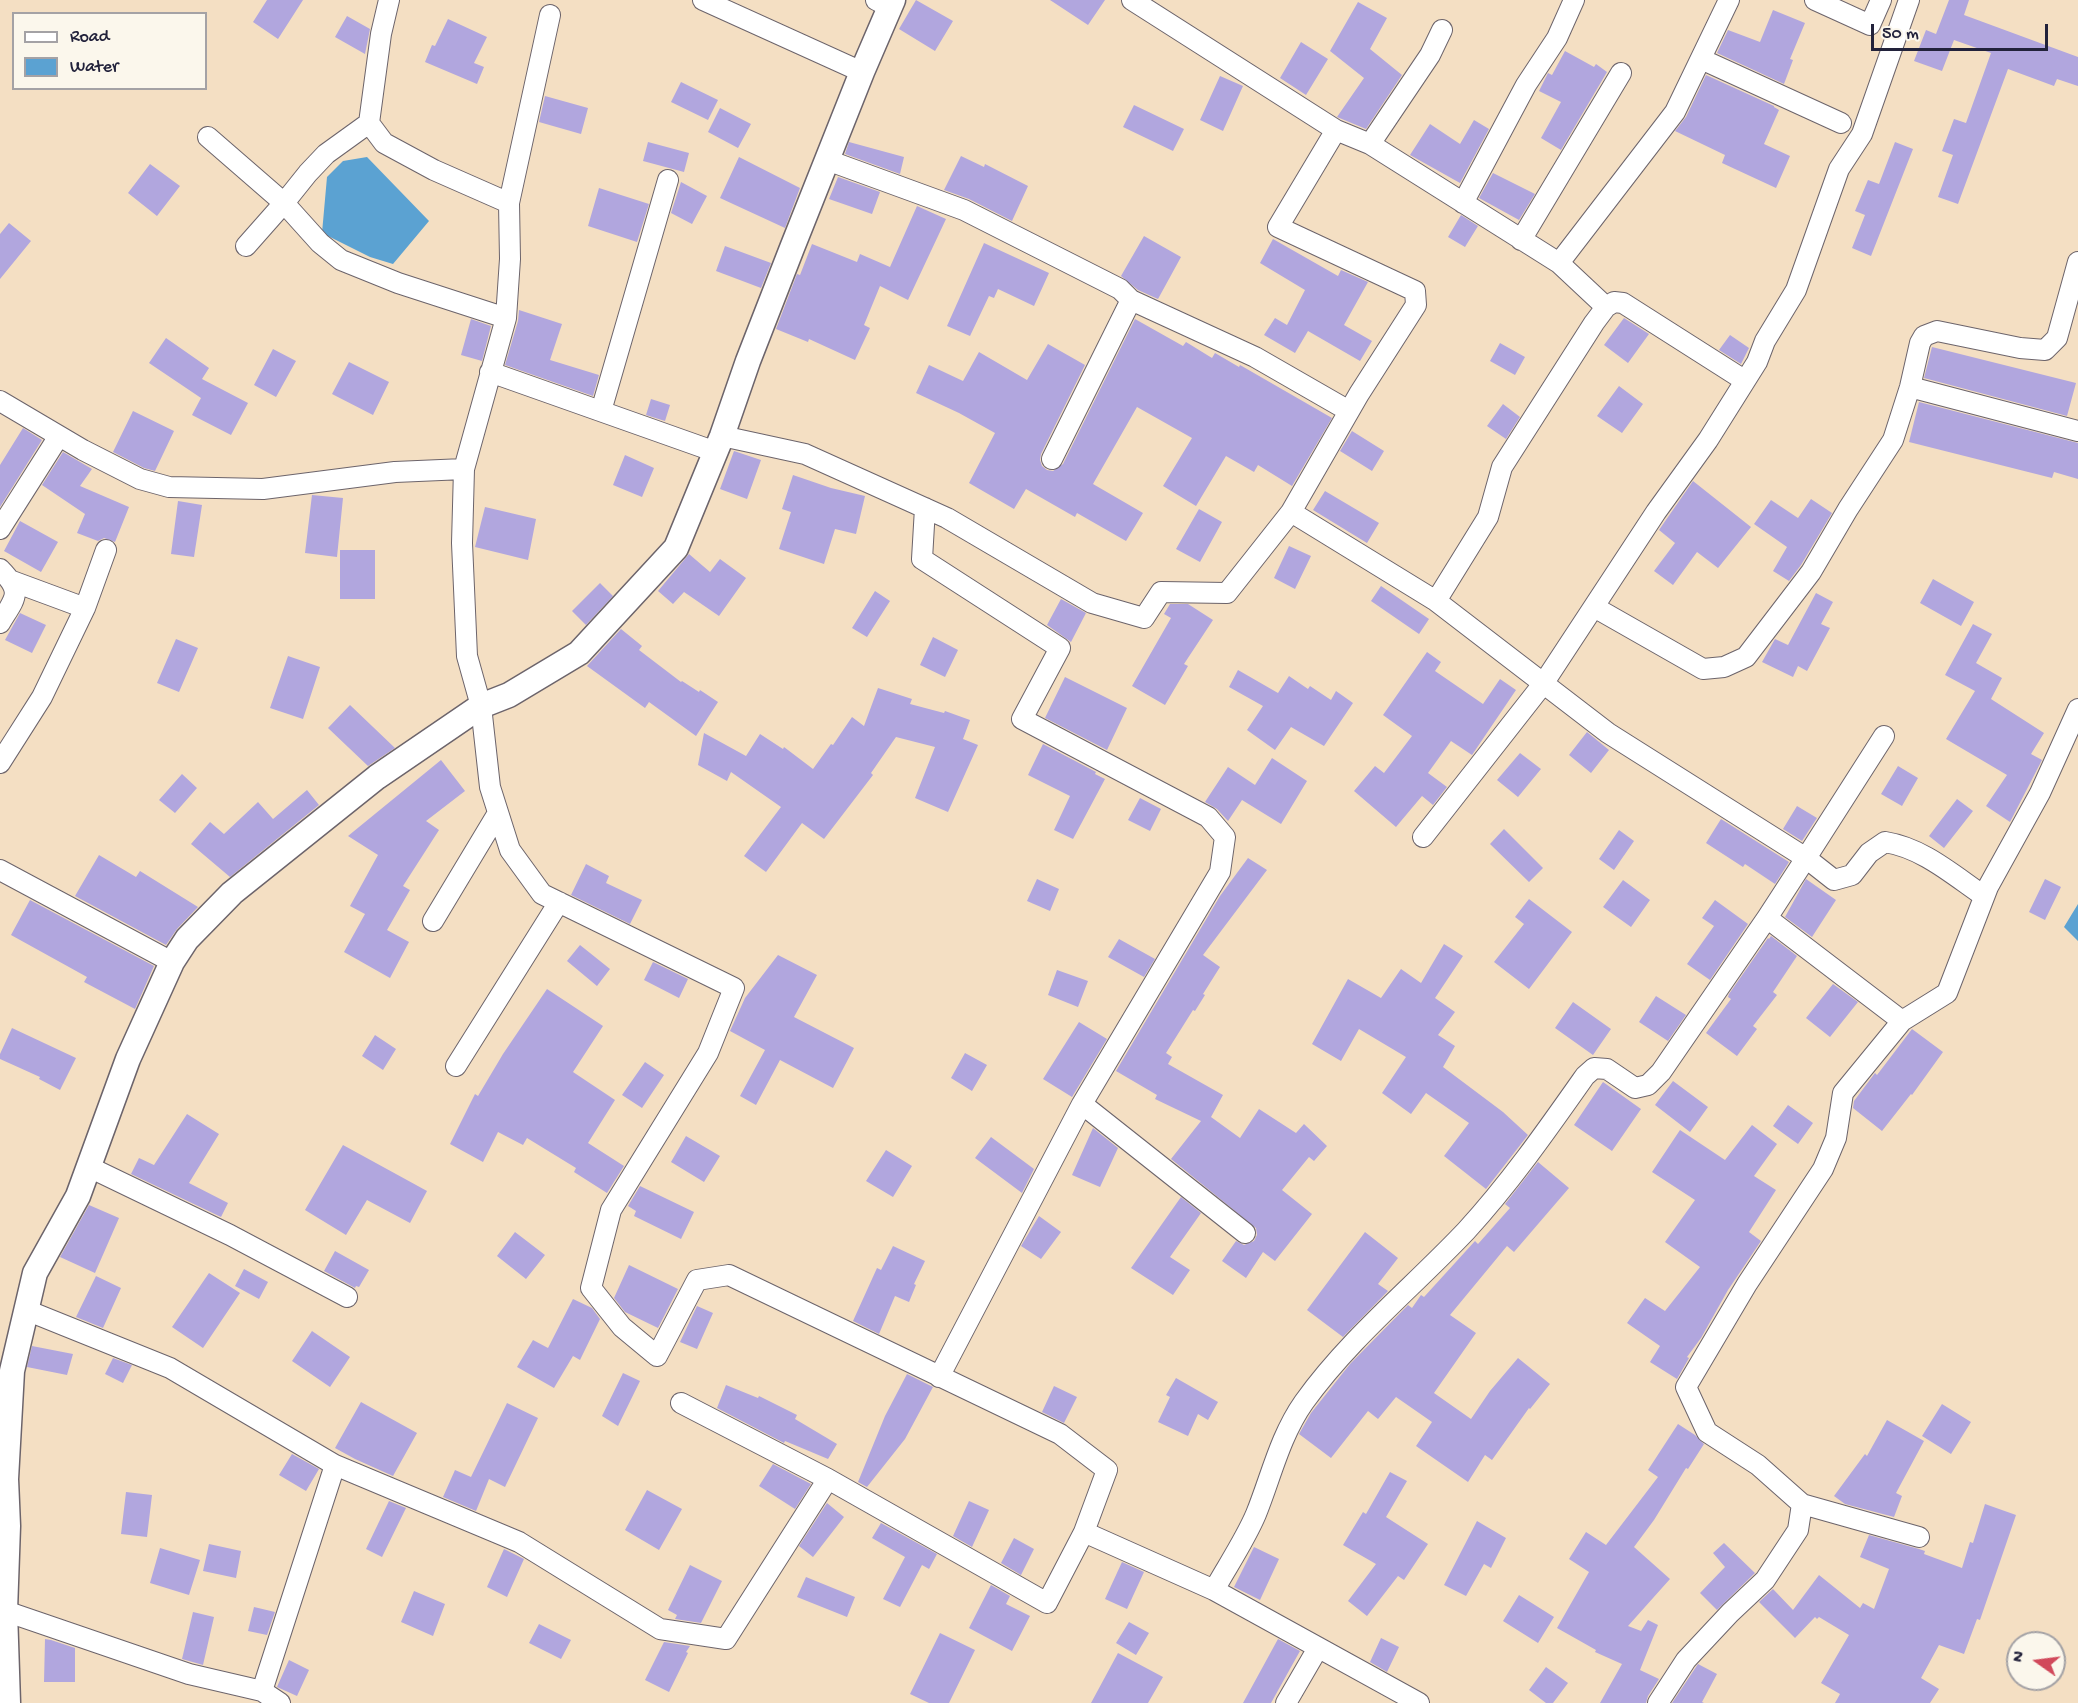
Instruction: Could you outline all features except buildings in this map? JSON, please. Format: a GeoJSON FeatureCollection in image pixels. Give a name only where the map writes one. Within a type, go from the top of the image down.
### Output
{"type":"FeatureCollection","features":[{"type":"Feature","properties":{"kind":"street"},"geometry":{"type":"LineString","coordinates":[[389,0],[381,34],[369,123],[384,143],[434,170],[509,203]]}},
{"type":"Feature","properties":{"kind":"street"},"geometry":{"type":"LineString","coordinates":[[702,0],[862,72]]}},
{"type":"Feature","properties":{"kind":"street"},"geometry":{"type":"LineString","coordinates":[[1132,0],[1336,130],[1370,144],[1559,263],[1606,307]]}},
{"type":"Feature","properties":{"kind":"street"},"geometry":{"type":"LineString","coordinates":[[1463,203],[1526,85],[1557,38],[1574,0]]}},
{"type":"Feature","properties":{"kind":"street"},"geometry":{"type":"LineString","coordinates":[[1559,263],[1675,112],[1729,0]]}},
{"type":"Feature","properties":{"kind":"street"},"geometry":{"type":"LineString","coordinates":[[1815,0],[1870,25],[1881,0]]}},
{"type":"Feature","properties":{"kind":"street"},"geometry":{"type":"LineString","coordinates":[[1423,837],[1543,684],[1656,512],[1708,440],[1757,362],[1765,341],[1796,290],[1839,169],[1862,134],[1910,0]]}},
{"type":"Feature","properties":{"kind":"street"},"geometry":{"type":"LineString","coordinates":[[8,1703],[5,1611],[8,1526],[3,1481],[12,1371],[35,1273],[78,1196],[128,1059],[172,962],[187,939],[232,892],[377,777],[481,705],[509,695],[579,653],[676,548],[719,444],[748,361],[862,72],[886,2]]}},
{"type":"Feature","properties":{"kind":"street"},"geometry":{"type":"LineString","coordinates":[[550,15],[509,203],[510,259],[506,318],[464,469],[462,543],[467,656],[481,705],[489,787],[510,850],[542,894],[734,988],[708,1053],[611,1210],[591,1288],[622,1327],[657,1356],[697,1280],[729,1275],[1060,1434],[1107,1470],[1084,1532],[1047,1603],[828,1479],[681,1403]]}},
{"type":"Feature","properties":{"kind":"street"},"geometry":{"type":"LineString","coordinates":[[1370,144],[1430,56],[1442,30]]}},
{"type":"Feature","properties":{"kind":"street"},"geometry":{"type":"LineString","coordinates":[[1701,59],[1841,123]]}},
{"type":"Feature","properties":{"kind":"street"},"geometry":{"type":"LineString","coordinates":[[1521,240],[1621,74]]}},
{"type":"Feature","properties":{"kind":"street"},"geometry":{"type":"LineString","coordinates":[[246,246],[326,154],[369,123]]}},
{"type":"Feature","properties":{"kind":"street"},"geometry":{"type":"LineString","coordinates":[[490,372],[601,411],[719,444],[805,454],[947,518],[1092,603],[1144,618],[1161,592],[1227,593],[1292,512],[1349,411],[1416,304],[1415,291],[1278,227],[1336,130]]}},
{"type":"Feature","properties":{"kind":"street"},"geometry":{"type":"LineString","coordinates":[[208,137],[284,203],[320,243],[341,261],[398,283],[506,318]]}},
{"type":"Feature","properties":{"kind":"street"},"geometry":{"type":"LineString","coordinates":[[827,160],[964,210],[1120,289],[1131,300],[1255,357],[1349,411]]}},
{"type":"Feature","properties":{"kind":"street"},"geometry":{"type":"LineString","coordinates":[[601,411],[668,180]]}},
{"type":"Feature","properties":{"kind":"street"},"geometry":{"type":"LineString","coordinates":[[1594,606],[1703,669],[1724,667],[1746,657],[1811,572],[1848,509],[1893,440],[1910,387],[1920,343],[1924,336],[1937,331],[2020,348],[2045,350],[2057,338],[2078,262]]}},
{"type":"Feature","properties":{"kind":"street"},"geometry":{"type":"LineString","coordinates":[[1052,459],[1131,300]]}},
{"type":"Feature","properties":{"kind":"street"},"geometry":{"type":"LineString","coordinates":[[1437,601],[1488,517],[1502,467],[1606,307],[1614,302],[1623,303],[1744,380]]}},
{"type":"Feature","properties":{"kind":"street"},"geometry":{"type":"LineString","coordinates":[[1910,387],[2078,431]]}},
{"type":"Feature","properties":{"kind":"street"},"geometry":{"type":"LineString","coordinates":[[0,401],[140,480],[169,486],[263,489],[395,472],[464,469]]}},
{"type":"Feature","properties":{"kind":"street"},"geometry":{"type":"LineString","coordinates":[[0,529],[59,436]]}},
{"type":"Feature","properties":{"kind":"street"},"geometry":{"type":"LineString","coordinates":[[926,508],[922,559],[1060,648],[1022,719],[1208,816],[1225,837],[1220,872],[1082,1104],[939,1377]]}},
{"type":"Feature","properties":{"kind":"street"},"geometry":{"type":"LineString","coordinates":[[1292,512],[1437,601],[1608,733],[1806,858],[1834,880],[1852,875],[1869,853],[1885,842],[1901,845],[1920,853],[1984,896]]}},
{"type":"Feature","properties":{"kind":"street"},"geometry":{"type":"LineString","coordinates":[[0,763],[42,697],[85,608],[106,550]]}},
{"type":"Feature","properties":{"kind":"street"},"geometry":{"type":"LineString","coordinates":[[6,575],[85,608]]}},
{"type":"Feature","properties":{"kind":"street"},"geometry":{"type":"LineString","coordinates":[[0,624],[13,602],[16,590],[6,575]]}},
{"type":"Feature","properties":{"kind":"street"},"geometry":{"type":"LineString","coordinates":[[1919,1538],[1802,1504],[1758,1465],[1707,1432],[1686,1387],[1747,1284],[1823,1169],[1836,1138],[1843,1093],[1902,1021],[1947,993],[1984,896],[2040,793],[2078,709]]}},
{"type":"Feature","properties":{"kind":"street"},"geometry":{"type":"LineString","coordinates":[[1214,1590],[1255,1516],[1281,1446],[1299,1412],[1338,1361],[1390,1304],[1466,1231],[1530,1155],[1585,1076],[1594,1068],[1606,1069],[1635,1088],[1648,1085],[1661,1072],[1767,918],[1884,736]]}},
{"type":"Feature","properties":{"kind":"street"},"geometry":{"type":"LineString","coordinates":[[434,921],[498,813]]}},
{"type":"Feature","properties":{"kind":"street"},"geometry":{"type":"LineString","coordinates":[[0,870],[172,962]]}},
{"type":"Feature","properties":{"kind":"street"},"geometry":{"type":"LineString","coordinates":[[456,1066],[559,902]]}},
{"type":"Feature","properties":{"kind":"street"},"geometry":{"type":"LineString","coordinates":[[1767,918],[1902,1021]]}},
{"type":"Feature","properties":{"kind":"street"},"geometry":{"type":"LineString","coordinates":[[1082,1104],[1245,1233]]}},
{"type":"Feature","properties":{"kind":"street"},"geometry":{"type":"LineString","coordinates":[[88,1167],[230,1235],[347,1297]]}},
{"type":"Feature","properties":{"kind":"street"},"geometry":{"type":"LineString","coordinates":[[26,1310],[170,1368],[335,1465],[519,1542],[660,1629],[726,1639],[828,1479]]}},
{"type":"Feature","properties":{"kind":"street"},"geometry":{"type":"LineString","coordinates":[[262,1691],[335,1465]]}},
{"type":"Feature","properties":{"kind":"street"},"geometry":{"type":"LineString","coordinates":[[1658,1703],[1686,1660],[1765,1580],[1798,1530],[1802,1504]]}},
{"type":"Feature","properties":{"kind":"street"},"geometry":{"type":"LineString","coordinates":[[1084,1532],[1214,1590],[1419,1703]]}},
{"type":"Feature","properties":{"kind":"street"},"geometry":{"type":"LineString","coordinates":[[5,1611],[189,1674],[262,1691],[280,1703]]}},
{"type":"Feature","properties":{"kind":"street"},"geometry":{"type":"LineString","coordinates":[[1287,1703],[1318,1648]]}},
{"type":"Feature","properties":{"kind":"water"},"geometry":{"type":"Polygon","coordinates":[[[367,157],[429,221],[393,264],[370,257],[322,233],[327,177],[343,161],[367,157]]]}},
{"type":"Feature","properties":{"kind":"water"},"geometry":{"type":"Polygon","coordinates":[[[2078,904],[2078,941],[2064,927],[2078,904]]]}}]}
